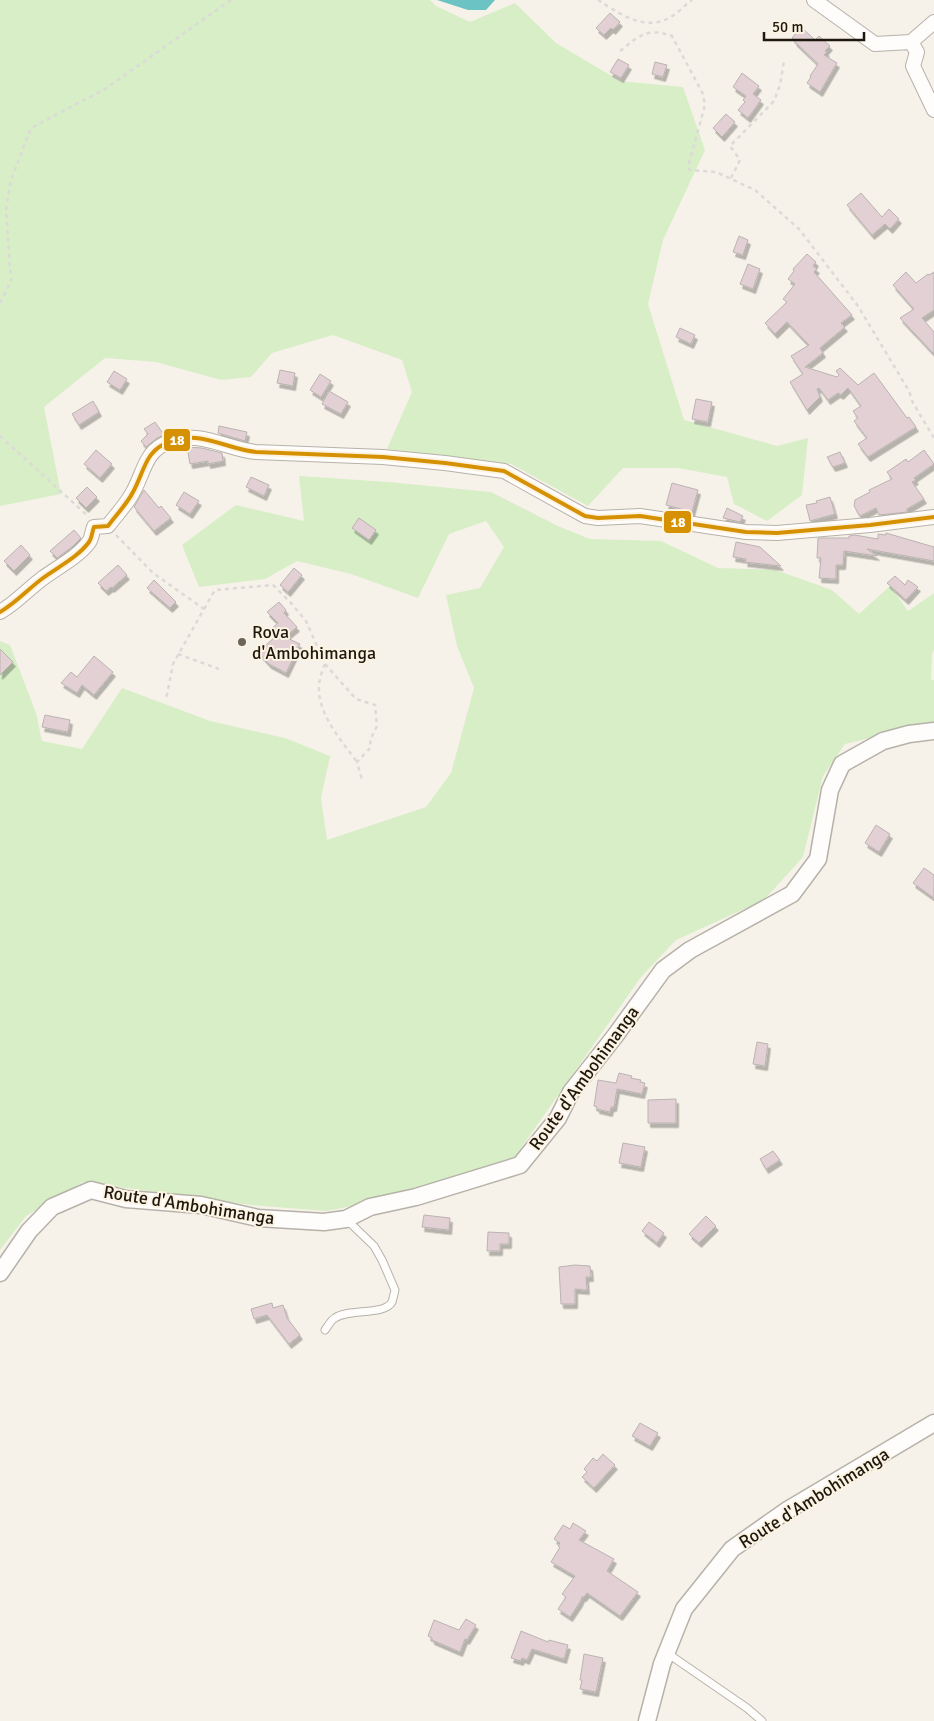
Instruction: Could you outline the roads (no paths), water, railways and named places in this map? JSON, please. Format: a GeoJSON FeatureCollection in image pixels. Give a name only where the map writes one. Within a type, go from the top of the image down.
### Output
{"type":"FeatureCollection","features":[{"type":"Feature","properties":{"kind":"street"},"geometry":{"type":"LineString","coordinates":[[814,0],[875,44],[911,42],[934,22]]}},
{"type":"Feature","properties":{"kind":"street"},"geometry":{"type":"LineString","coordinates":[[911,42],[917,52],[913,66],[934,110]]}},
{"type":"Feature","properties":{"kind":"street"},"geometry":{"type":"LineString","coordinates":[[0,612],[9,607],[42,578],[69,560],[84,547],[133,493],[149,456],[161,444],[178,439],[210,440],[244,451],[383,457],[504,471],[585,516],[598,518],[640,516],[746,532],[777,533],[934,517]]}},
{"type":"Feature","properties":{"kind":"street","name":"Route d'Ambohimanga"},"geometry":{"type":"LineString","coordinates":[[0,1274],[29,1231],[52,1207],[91,1190],[126,1199],[201,1205],[258,1218],[324,1222],[346,1219],[370,1207],[416,1197],[520,1165],[558,1118],[571,1092],[615,1036],[662,970],[690,950],[792,894],[818,860],[830,790],[842,764],[883,741],[909,734],[934,731]]}},
{"type":"Feature","properties":{"kind":"street","name":"Route d'Ambohimanga"},"geometry":{"type":"LineString","coordinates":[[647,1721],[662,1664],[684,1609],[732,1549],[786,1511],[934,1423]]}},
{"type":"Feature","properties":{"kind":"lane"},"geometry":{"type":"LineString","coordinates":[[325,1330],[334,1318],[364,1311],[384,1310],[391,1304],[395,1290],[374,1246],[346,1219]]}},
{"type":"Feature","properties":{"kind":"lane"},"geometry":{"type":"LineString","coordinates":[[666,1653],[747,1708],[762,1721]]}},
{"type":"Feature","properties":{"kind":"water"},"geometry":{"type":"Polygon","coordinates":[[[437,0],[495,0],[486,10],[468,10],[437,0]]]}},
{"type":"Feature","properties":{"kind":"place","name":"Rova d'Ambohimanga"},"geometry":{"type":"Point","coordinates":[242,642]}}]}
